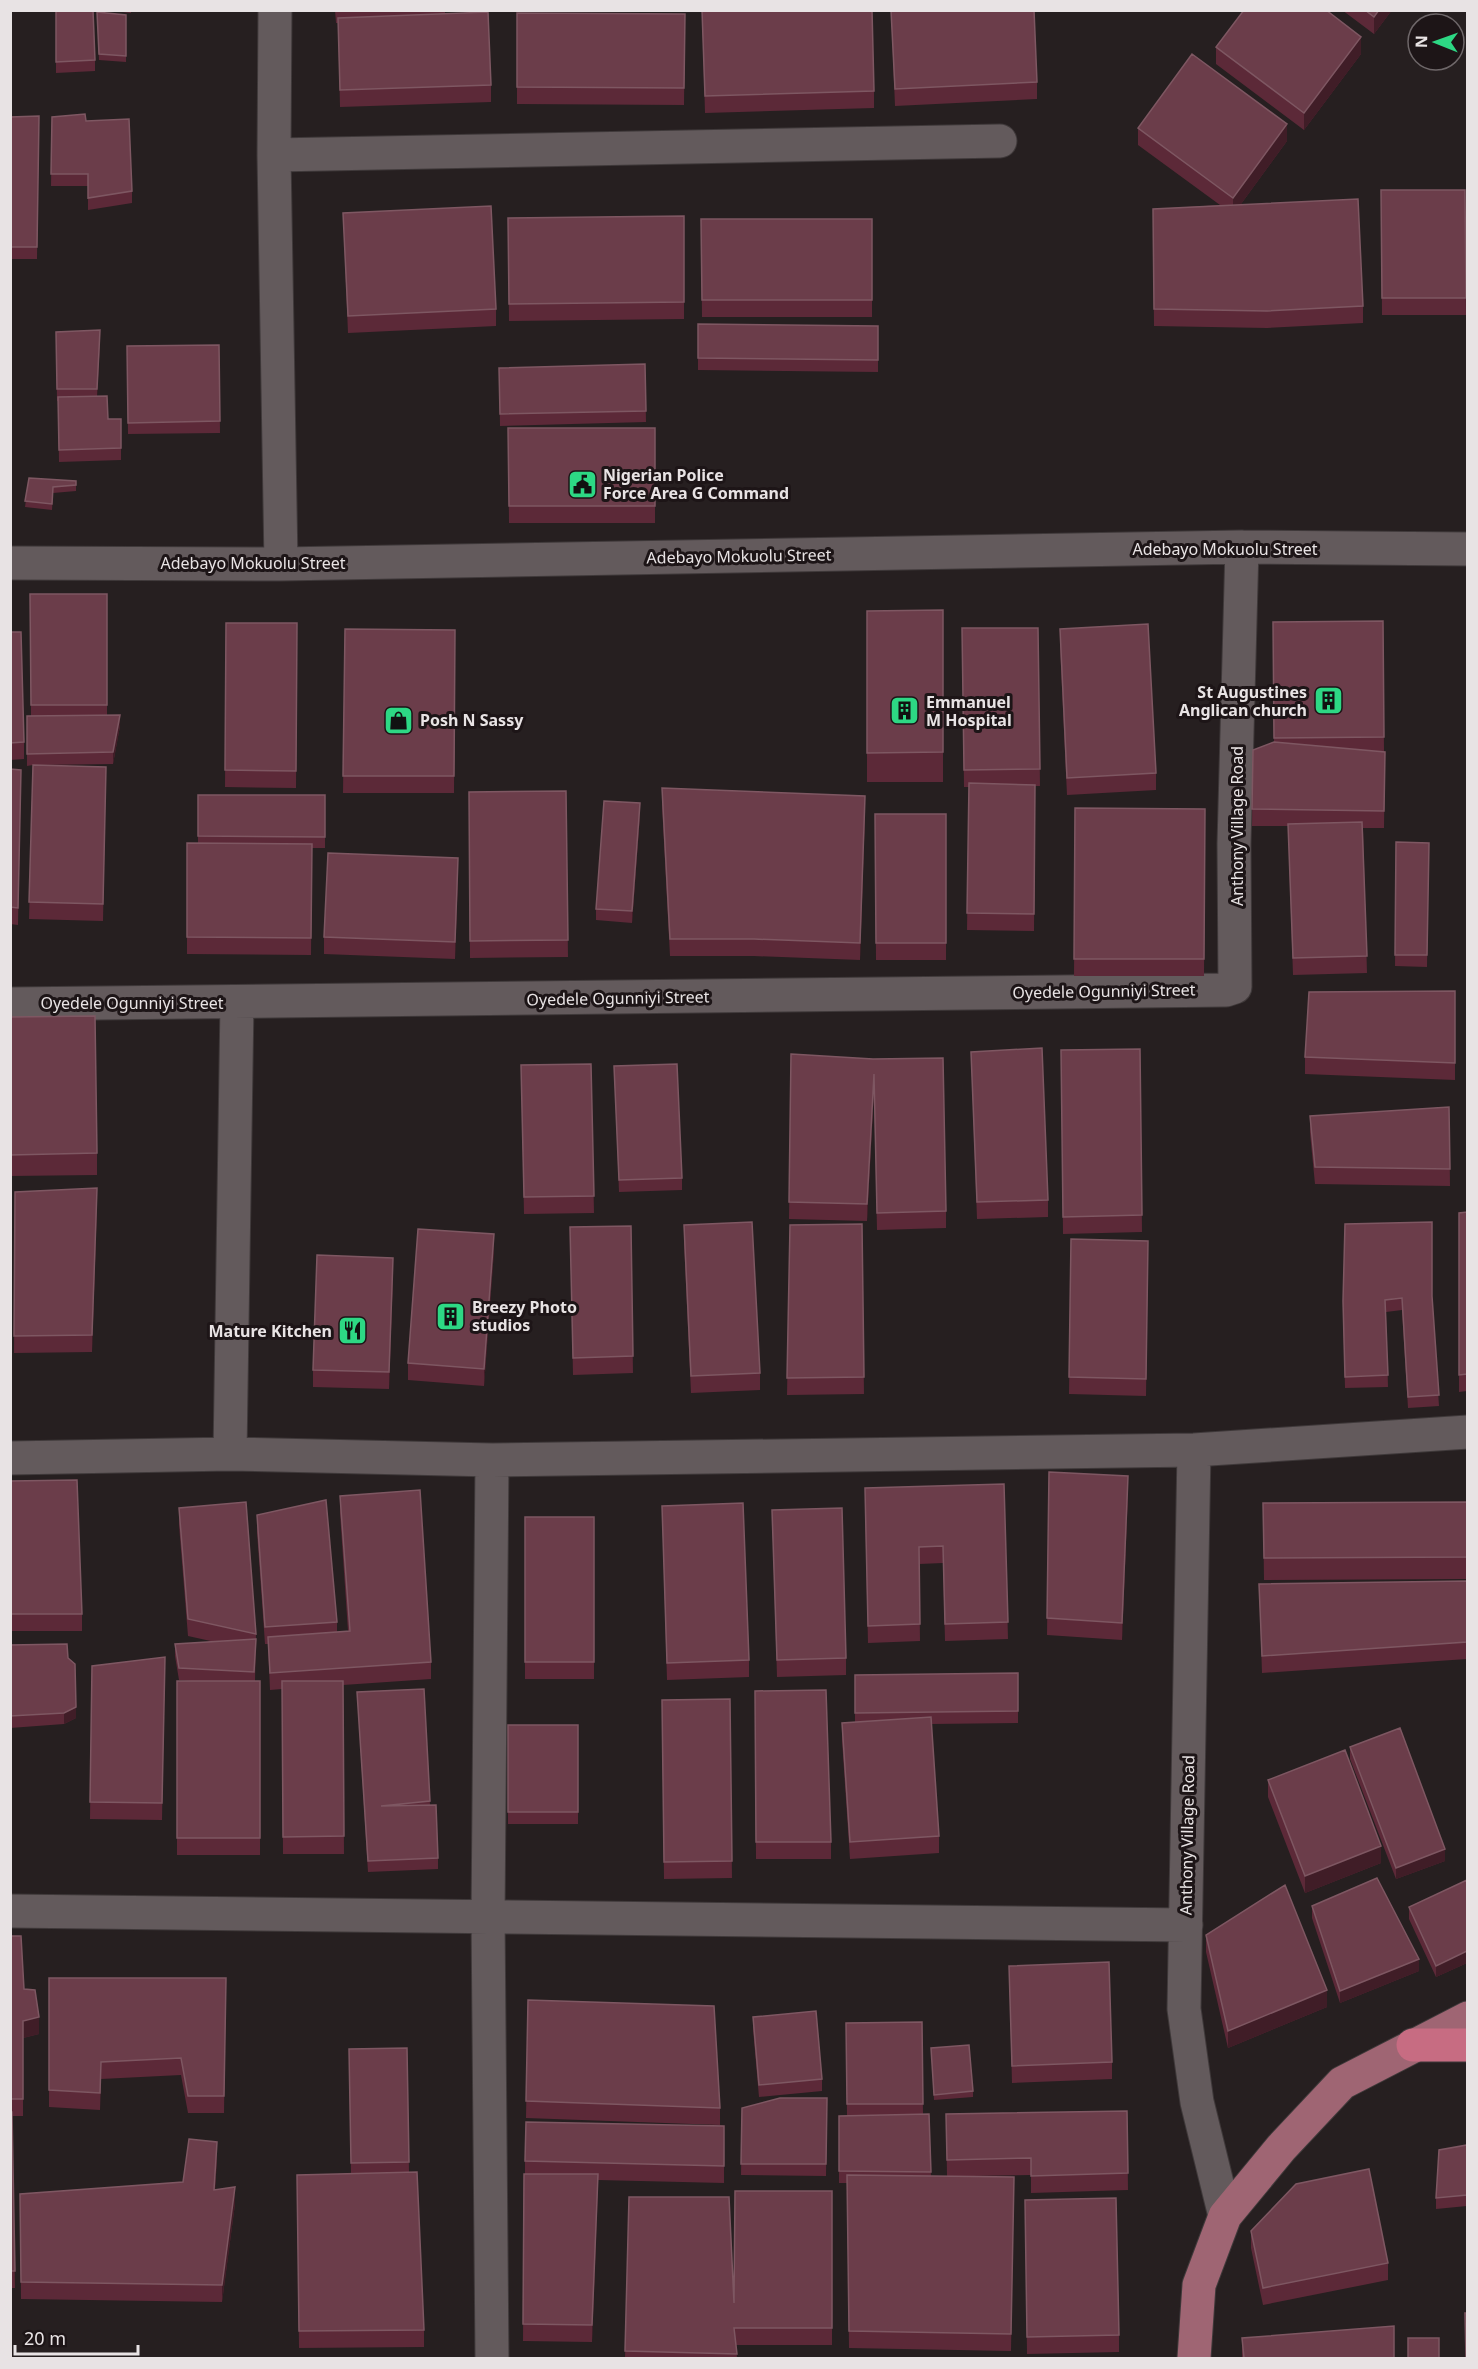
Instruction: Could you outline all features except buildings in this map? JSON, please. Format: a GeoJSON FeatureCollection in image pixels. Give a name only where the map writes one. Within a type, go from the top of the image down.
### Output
{"type":"FeatureCollection","features":[{"type":"Feature","properties":{"kind":"highway"},"geometry":{"type":"LineString","coordinates":[[1413,2045],[1467,2045]]}},
{"type":"Feature","properties":{"kind":"main road"},"geometry":{"type":"LineString","coordinates":[[1194,2358],[1199,2285],[1225,2216],[1281,2148],[1342,2083],[1467,2018]]}},
{"type":"Feature","properties":{"kind":"street"},"geometry":{"type":"LineString","coordinates":[[274,10],[274,155],[281,564]]}},
{"type":"Feature","properties":{"kind":"street"},"geometry":{"type":"LineString","coordinates":[[274,155],[1000,141]]}},
{"type":"Feature","properties":{"kind":"street","name":"Adebayo Mokuolu Street"},"geometry":{"type":"LineString","coordinates":[[10,563],[281,564],[1242,548],[1467,549]]}},
{"type":"Feature","properties":{"kind":"street","name":"Anthony Village Road"},"geometry":{"type":"LineString","coordinates":[[1226,990],[1235,987],[1237,976],[1234,844],[1242,548]]}},
{"type":"Feature","properties":{"kind":"street","name":"Oyedele Ogunniyi Street"},"geometry":{"type":"LineString","coordinates":[[10,1004],[1226,990]]}},
{"type":"Feature","properties":{"kind":"street"},"geometry":{"type":"LineString","coordinates":[[230,1454],[237,1002]]}},
{"type":"Feature","properties":{"kind":"street"},"geometry":{"type":"LineString","coordinates":[[10,1458],[230,1454],[492,1460],[1194,1450],[1467,1432]]}},
{"type":"Feature","properties":{"kind":"street","name":"Anthony Village Road"},"geometry":{"type":"LineString","coordinates":[[1194,1450],[1186,2021],[1197,2102],[1225,2216]]}},
{"type":"Feature","properties":{"kind":"street"},"geometry":{"type":"LineString","coordinates":[[492,1460],[488,1917],[492,2358]]}},
{"type":"Feature","properties":{"kind":"street"},"geometry":{"type":"LineString","coordinates":[[10,1911],[1186,1925]]}},
{"type":"Feature","properties":{"kind":"place","name":"Nigerian Police Force Area G Command"},"geometry":{"type":"Point","coordinates":[582,484]}},
{"type":"Feature","properties":{"kind":"place","name":"St Augustines Anglican church"},"geometry":{"type":"Point","coordinates":[1328,701]}},
{"type":"Feature","properties":{"kind":"place","name":"Emmanuel M Hospital"},"geometry":{"type":"Point","coordinates":[905,711]}},
{"type":"Feature","properties":{"kind":"place","name":"Posh N Sassy"},"geometry":{"type":"Point","coordinates":[399,720]}},
{"type":"Feature","properties":{"kind":"place","name":"Breezy Photo studios"},"geometry":{"type":"Point","coordinates":[451,1316]}},
{"type":"Feature","properties":{"kind":"place","name":"Mature Kitchen"},"geometry":{"type":"Point","coordinates":[353,1331]}}]}
